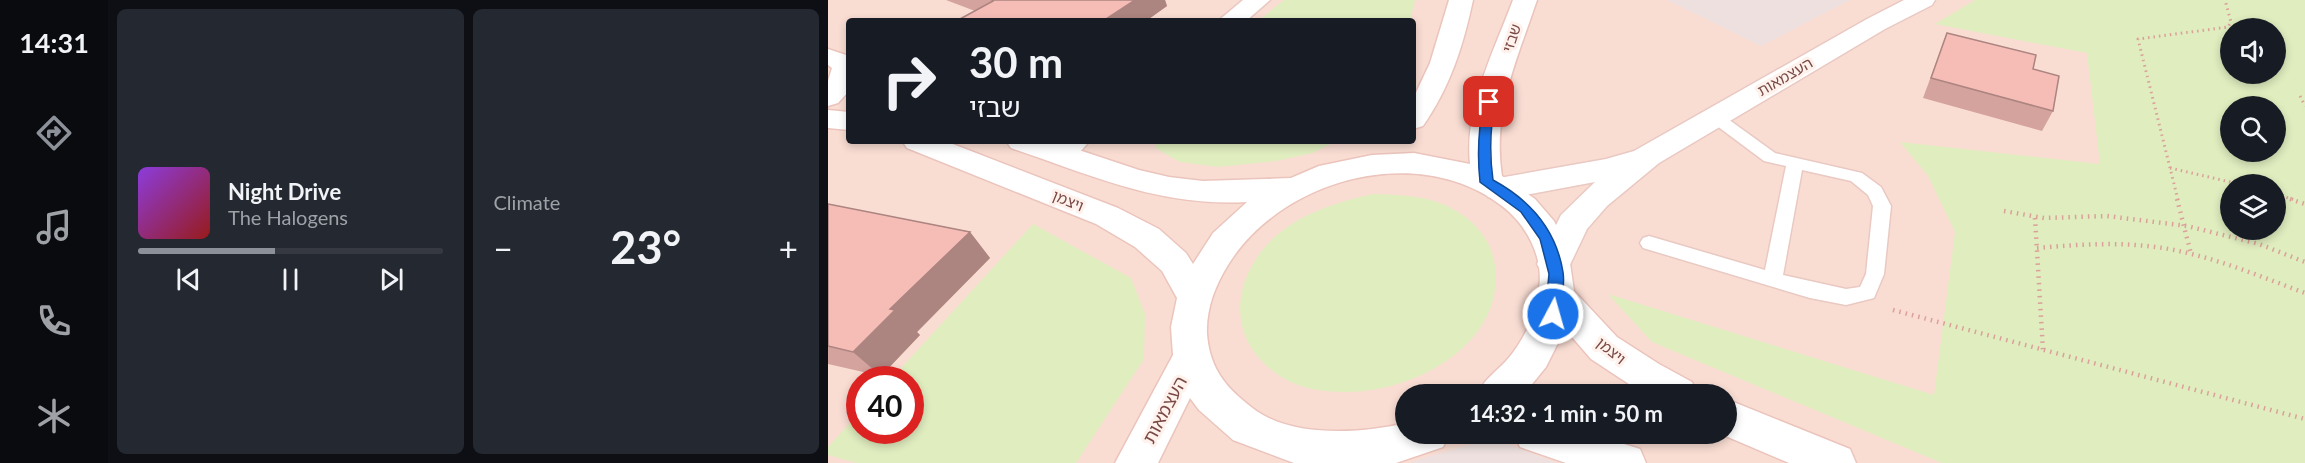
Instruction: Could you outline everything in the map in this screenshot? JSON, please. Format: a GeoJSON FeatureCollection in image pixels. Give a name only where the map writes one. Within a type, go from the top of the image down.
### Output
{"type":"FeatureCollection","features":[{"type":"Feature","properties":{"kind":"street"},"geometry":{"type":"LineString","coordinates":[[1234,18],[1258,0]]}},
{"type":"Feature","properties":{"kind":"street"},"geometry":{"type":"LineString","coordinates":[[1416,116],[1429,100],[1441,75],[1461,0]]}},
{"type":"Feature","properties":{"kind":"street","name":"שבזי"},"geometry":{"type":"LineString","coordinates":[[1493,185],[1483,150],[1488,111],[1525,0]]}},
{"type":"Feature","properties":{"kind":"street","name":"העצמאות"},"geometry":{"type":"LineString","coordinates":[[1509,384],[1536,352],[1553,314],[1554,279],[1573,223],[1596,198],[1648,156],[1876,24],[1923,0]]}},
{"type":"Feature","properties":{"kind":"street"},"geometry":{"type":"LineString","coordinates":[[828,97],[839,86],[841,70]]}},
{"type":"Feature","properties":{"kind":"street"},"geometry":{"type":"LineString","coordinates":[[828,119],[846,121]]}},
{"type":"Feature","properties":{"kind":"street","name":"ויצמן"},"geometry":{"type":"LineString","coordinates":[[925,144],[1107,216],[1147,238],[1174,262],[1193,296]]}},
{"type":"Feature","properties":{"kind":"street"},"geometry":{"type":"LineString","coordinates":[[1044,144],[1066,147],[1153,184],[1191,191],[1231,193],[1297,188]]}},
{"type":"Feature","properties":{"kind":"street"},"geometry":{"type":"LineString","coordinates":[[1360,167],[1388,144]]}},
{"type":"Feature","properties":{"kind":"street","name":"העצמאות"},"geometry":{"type":"LineString","coordinates":[[1493,185],[1610,169],[1648,156]]}},
{"type":"Feature","properties":{"kind":"street"},"geometry":{"type":"LineString","coordinates":[[1399,444],[1357,455],[1357,450],[1300,447],[1251,429],[1215,400],[1194,368],[1188,332],[1193,296],[1210,262],[1230,235],[1256,212],[1297,188],[1338,172],[1394,163],[1437,166],[1476,176],[1526,208],[1547,238],[1554,279]]}},
{"type":"Feature","properties":{"kind":"street","name":"ויצמן"},"geometry":{"type":"LineString","coordinates":[[1554,279],[1604,348],[1660,384]]}},
{"type":"Feature","properties":{"kind":"street","name":"העצמאות"},"geometry":{"type":"LineString","coordinates":[[1136,463],[1192,356]]}},
{"type":"Feature","properties":{"kind":"street"},"geometry":{"type":"LineString","coordinates":[[1737,422],[1835,463]]}},
{"type":"Feature","properties":{"kind":"street"},"geometry":{"type":"LineString","coordinates":[[1565,444],[1625,463]]}},
{"type":"Feature","properties":{"kind":"lane"},"geometry":{"type":"LineString","coordinates":[[1649,243],[1773,279],[1846,297],[1867,293],[1875,274],[1882,206],[1875,191],[1856,177],[1770,157],[1715,117]]}},
{"type":"Feature","properties":{"kind":"lane"},"geometry":{"type":"LineString","coordinates":[[1773,279],[1795,164]]}},
{"type":"Feature","properties":{"kind":"path"},"geometry":{"type":"LineString","coordinates":[[2191,254],[2138,39],[2228,27],[2231,22],[2225,0]]}},
{"type":"Feature","properties":{"kind":"path"},"geometry":{"type":"LineString","coordinates":[[2300,96],[2305,106]]}},
{"type":"Feature","properties":{"kind":"path"},"geometry":{"type":"LineString","coordinates":[[2170,168],[2220,179]]}},
{"type":"Feature","properties":{"kind":"path"},"geometry":{"type":"LineString","coordinates":[[2286,197],[2305,204]]}},
{"type":"Feature","properties":{"kind":"path"},"geometry":{"type":"LineString","coordinates":[[2004,211],[2035,218],[2112,215],[2185,225],[2227,234],[2305,262]]}},
{"type":"Feature","properties":{"kind":"path"},"geometry":{"type":"LineString","coordinates":[[2035,218],[2043,350]]}},
{"type":"Feature","properties":{"kind":"path"},"geometry":{"type":"LineString","coordinates":[[2037,248],[2078,244],[2161,248],[2191,254],[2305,293]]}},
{"type":"Feature","properties":{"kind":"path"},"geometry":{"type":"LineString","coordinates":[[1846,297],[2305,419]]}},
{"type":"Feature","properties":{"kind":"shaded area"},"geometry":{"type":"Polygon","coordinates":[[[828,0],[2305,0],[2305,463],[828,463],[828,0]]]}},
{"type":"Feature","properties":{"kind":"shaded area"},"geometry":{"type":"Polygon","coordinates":[[[1667,0],[1850,0],[1761,46],[1667,0]]]}},
{"type":"Feature","properties":{"kind":"shaded area"},"geometry":{"type":"Polygon","coordinates":[[[1472,444],[1508,444],[1557,463],[1411,463],[1472,444]]]}},
{"type":"Feature","properties":{"kind":"green space"},"geometry":{"type":"Polygon","coordinates":[[[1284,0],[1415,0],[1411,18],[1262,18],[1284,0]]]}},
{"type":"Feature","properties":{"kind":"green space"},"geometry":{"type":"Polygon","coordinates":[[[1975,0],[2305,0],[2305,463],[1942,463],[1652,342],[1608,294],[1934,395],[1955,232],[1928,176],[1900,142],[2100,164],[2087,53],[1935,24],[1975,0]]]}},
{"type":"Feature","properties":{"kind":"green space"},"geometry":{"type":"Polygon","coordinates":[[[1155,144],[1330,144],[1313,153],[1276,161],[1218,167],[1180,162],[1155,148],[1155,144]]]}},
{"type":"Feature","properties":{"kind":"green space"},"geometry":{"type":"Polygon","coordinates":[[[1373,194],[1410,196],[1428,199],[1454,209],[1476,227],[1487,242],[1494,260],[1495,289],[1487,315],[1472,338],[1452,357],[1427,372],[1400,383],[1372,390],[1345,392],[1297,385],[1283,378],[1261,360],[1247,340],[1241,318],[1241,296],[1248,273],[1261,253],[1278,234],[1309,214],[1373,194]]]}},
{"type":"Feature","properties":{"kind":"green space"},"geometry":{"type":"Polygon","coordinates":[[[1033,224],[1131,278],[1145,314],[1144,359],[1076,463],[857,463],[828,455],[828,447],[846,427],[846,444],[924,444],[924,366],[903,366],[1033,224]]]}},
{"type":"Feature","properties":{"kind":"building"},"geometry":{"type":"Polygon","coordinates":[[[1135,0],[1108,18],[962,18],[993,1],[1135,0]]]}},
{"type":"Feature","properties":{"kind":"building"},"geometry":{"type":"Polygon","coordinates":[[[1947,33],[2036,55],[2033,69],[2059,76],[2053,111],[1931,78],[1947,33]]]}},
{"type":"Feature","properties":{"kind":"building"},"geometry":{"type":"Polygon","coordinates":[[[828,204],[970,232],[890,309],[895,310],[853,352],[828,346],[828,204]]]}},
{"type":"Feature","properties":{"kind":"route"},"geometry":{"type":"LineString","coordinates":[[1489,102],[1483,150],[1487,182],[1510,195],[1526,208],[1547,238],[1557,274],[1553,314]]}}]}
